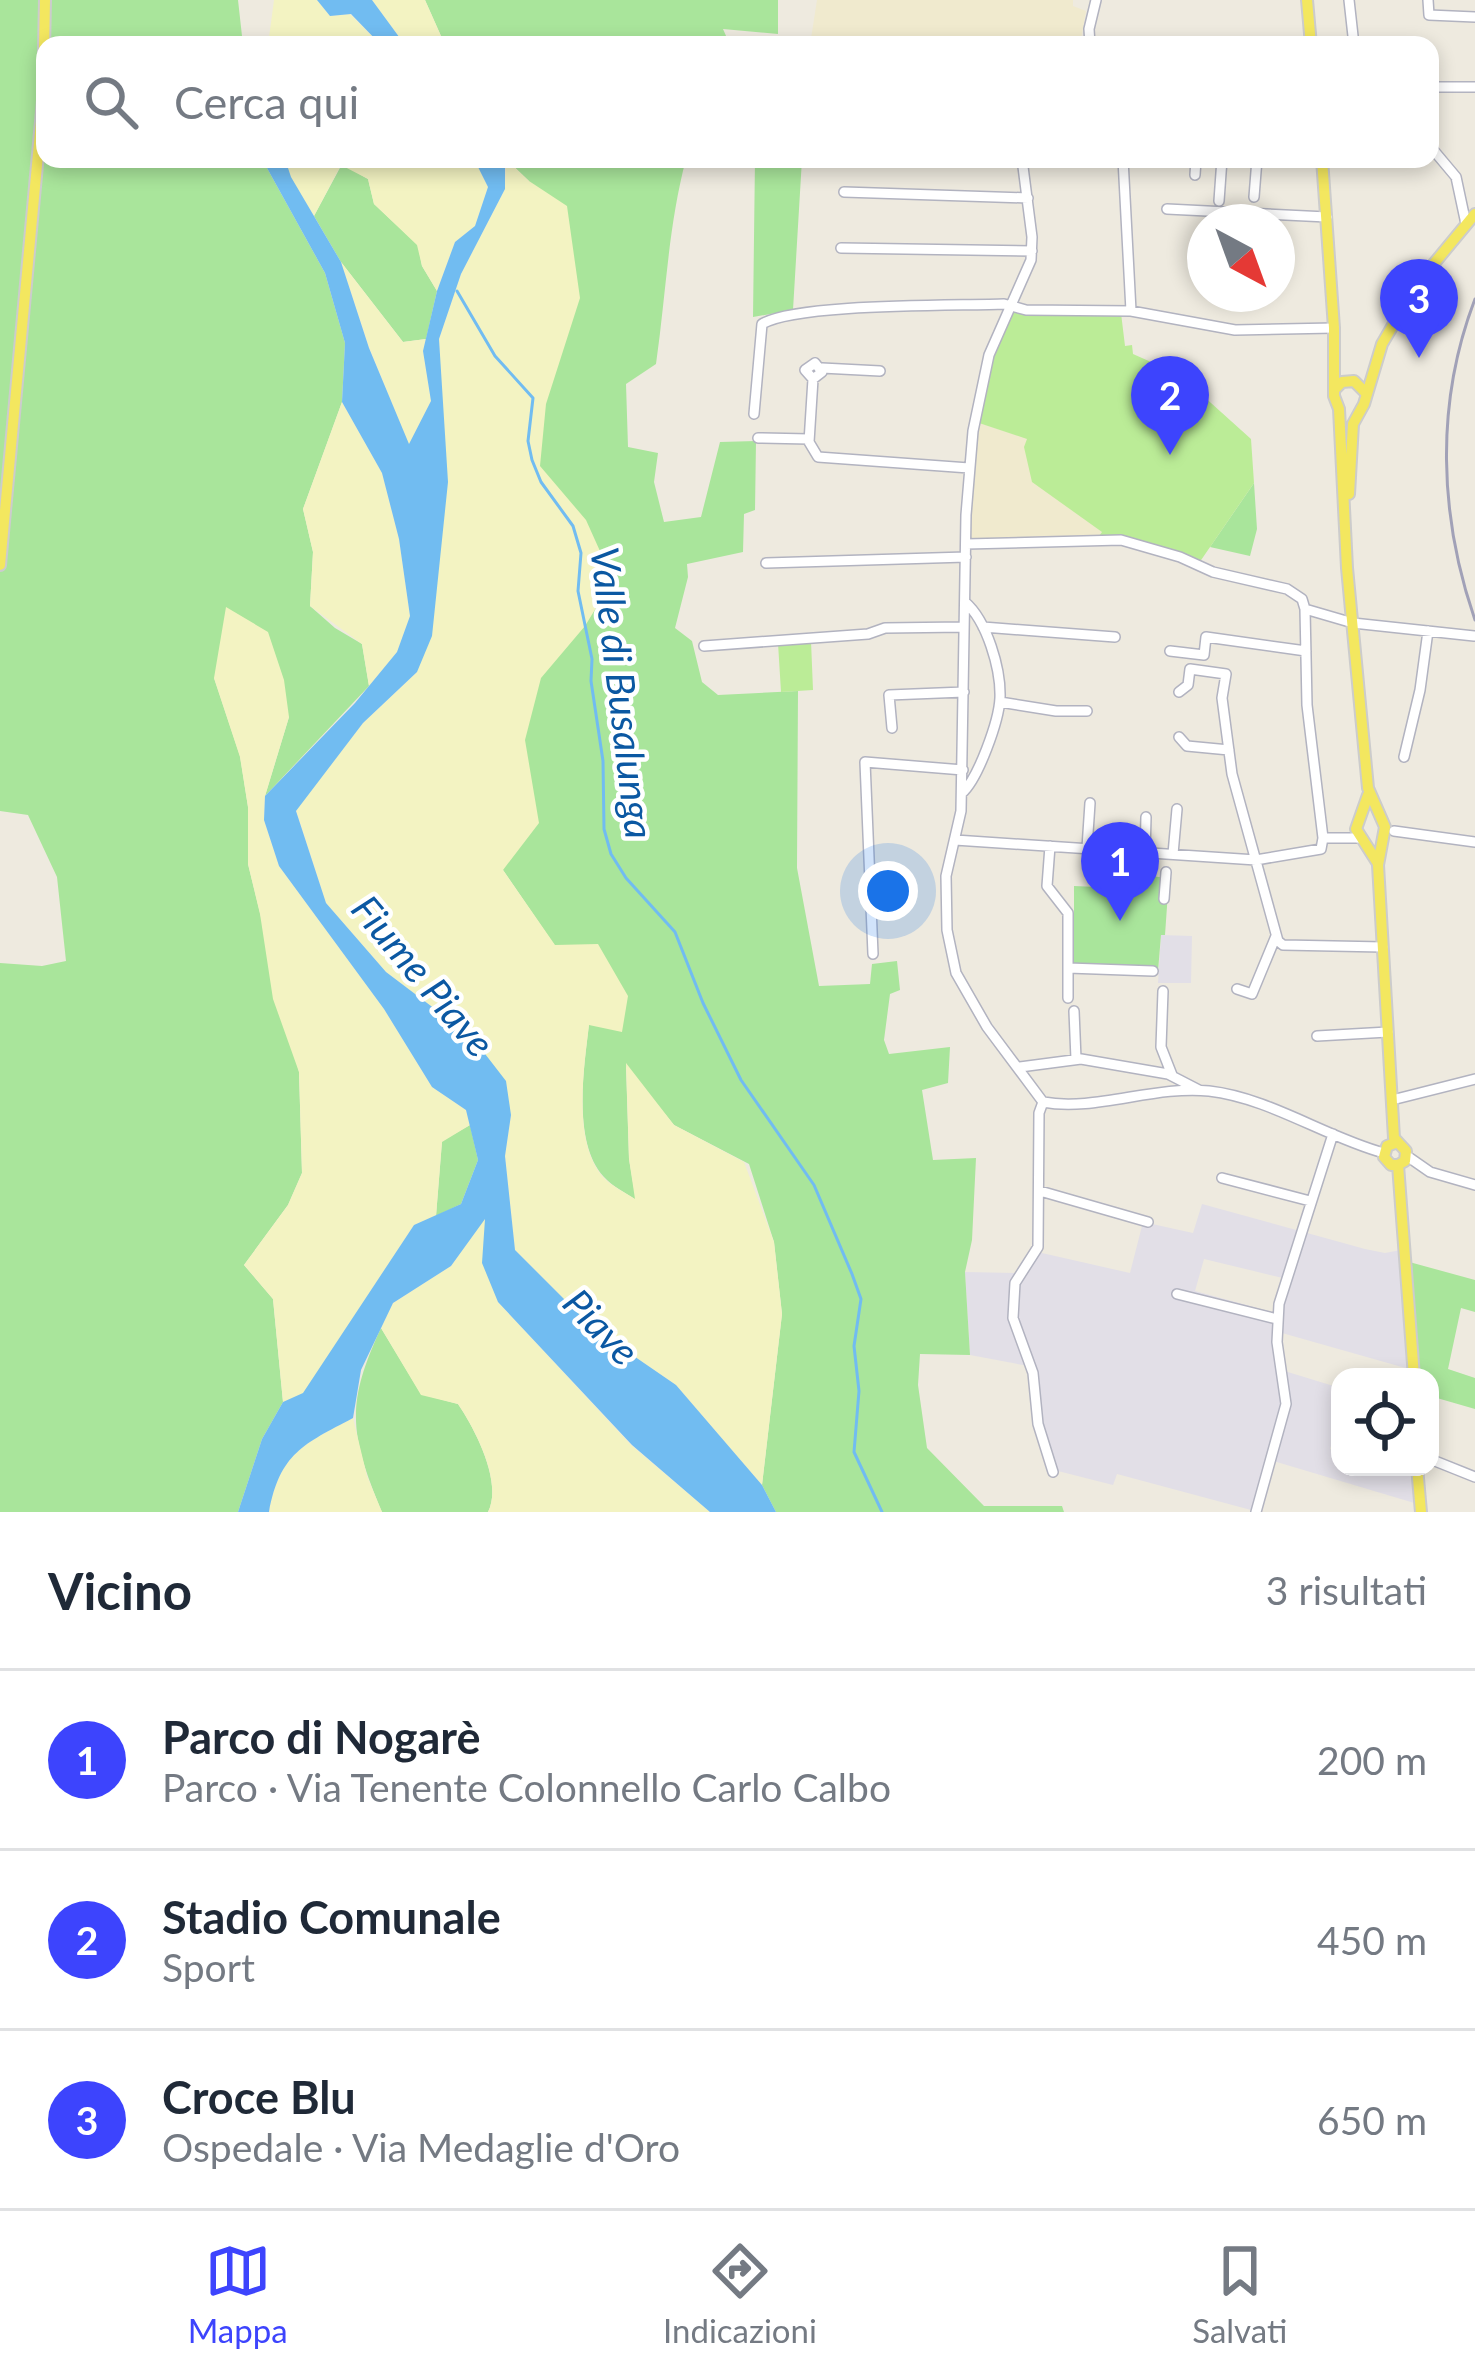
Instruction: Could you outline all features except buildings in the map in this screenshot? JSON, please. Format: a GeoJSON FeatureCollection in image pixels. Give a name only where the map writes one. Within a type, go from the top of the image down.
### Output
{"type":"FeatureCollection","features":[{"type":"Feature","properties":{"kind":"main road"},"geometry":{"type":"LineString","coordinates":[[44,36],[45,0]]}},
{"type":"Feature","properties":{"kind":"main road"},"geometry":{"type":"LineString","coordinates":[[1307,0],[1310,36]]}},
{"type":"Feature","properties":{"kind":"main road"},"geometry":{"type":"LineString","coordinates":[[0,565],[37,168]]}},
{"type":"Feature","properties":{"kind":"main road"},"geometry":{"type":"LineString","coordinates":[[1323,168],[1334,360],[1364,404],[1357,411],[1348,473],[1350,581]]}},
{"type":"Feature","properties":{"kind":"main road"},"geometry":{"type":"LineString","coordinates":[[1395,1143],[1378,866],[1385,826],[1368,788],[1339,409],[1334,400],[1377,362],[1402,306],[1470,219]]}},
{"type":"Feature","properties":{"kind":"main road"},"geometry":{"type":"LineString","coordinates":[[1339,409],[1357,411]]}},
{"type":"Feature","properties":{"kind":"main road"},"geometry":{"type":"LineString","coordinates":[[1368,788],[1358,833],[1378,866]]}},
{"type":"Feature","properties":{"kind":"main road"},"geometry":{"type":"LineString","coordinates":[[1358,833],[1380,818]]}},
{"type":"Feature","properties":{"kind":"main road"},"geometry":{"type":"LineString","coordinates":[[1358,833],[1379,840]]}},
{"type":"Feature","properties":{"kind":"main road"},"geometry":{"type":"LineString","coordinates":[[1402,1161],[1388,1163],[1387,1146],[1404,1147],[1414,1368]]}},
{"type":"Feature","properties":{"kind":"main road"},"geometry":{"type":"LineString","coordinates":[[1418,1476],[1421,1512]]}},
{"type":"Feature","properties":{"kind":"street"},"geometry":{"type":"LineString","coordinates":[[1089,36],[1096,0]]}},
{"type":"Feature","properties":{"kind":"street"},"geometry":{"type":"LineString","coordinates":[[1349,0],[1353,36]]}},
{"type":"Feature","properties":{"kind":"street"},"geometry":{"type":"LineString","coordinates":[[1428,0],[1429,15],[1475,17]]}},
{"type":"Feature","properties":{"kind":"street"},"geometry":{"type":"LineString","coordinates":[[1439,87],[1475,87]]}},
{"type":"Feature","properties":{"kind":"street"},"geometry":{"type":"LineString","coordinates":[[1439,157],[1456,177],[1470,219]]}},
{"type":"Feature","properties":{"kind":"street"},"geometry":{"type":"LineString","coordinates":[[1023,168],[1032,251],[984,370],[969,468],[962,794],[946,876],[947,930],[955,970],[987,1028],[1041,1100],[1035,1255],[1015,1283],[1013,1318],[1033,1373],[1038,1424],[1053,1472]]}},
{"type":"Feature","properties":{"kind":"street"},"geometry":{"type":"LineString","coordinates":[[1123,168],[1130,311]]}},
{"type":"Feature","properties":{"kind":"street"},"geometry":{"type":"LineString","coordinates":[[1195,168],[1195,175]]}},
{"type":"Feature","properties":{"kind":"street"},"geometry":{"type":"LineString","coordinates":[[1219,201],[1221,168]]}},
{"type":"Feature","properties":{"kind":"street"},"geometry":{"type":"LineString","coordinates":[[1254,197],[1256,168]]}},
{"type":"Feature","properties":{"kind":"street"},"geometry":{"type":"LineString","coordinates":[[844,192],[1028,198]]}},
{"type":"Feature","properties":{"kind":"street"},"geometry":{"type":"LineString","coordinates":[[1167,209],[1327,217]]}},
{"type":"Feature","properties":{"kind":"street"},"geometry":{"type":"LineString","coordinates":[[841,248],[1032,251]]}},
{"type":"Feature","properties":{"kind":"street"},"geometry":{"type":"LineString","coordinates":[[754,414],[762,324],[767,320],[848,309],[1012,305],[1026,310],[1130,311],[1235,330],[1334,328]]}},
{"type":"Feature","properties":{"kind":"street"},"geometry":{"type":"LineString","coordinates":[[880,371],[821,368],[821,376],[813,380],[809,439],[818,457],[969,468]]}},
{"type":"Feature","properties":{"kind":"street"},"geometry":{"type":"LineString","coordinates":[[758,438],[809,439]]}},
{"type":"Feature","properties":{"kind":"street"},"geometry":{"type":"LineString","coordinates":[[955,839],[1256,860],[1322,849],[1323,838],[1307,705],[1302,599],[1287,589],[1214,572],[1121,540],[966,544]]}},
{"type":"Feature","properties":{"kind":"street"},"geometry":{"type":"LineString","coordinates":[[766,563],[965,556]]}},
{"type":"Feature","properties":{"kind":"street"},"geometry":{"type":"LineString","coordinates":[[962,794],[979,767],[1000,702],[999,681],[983,627],[964,602]]}},
{"type":"Feature","properties":{"kind":"street"},"geometry":{"type":"LineString","coordinates":[[1305,609],[1353,623],[1474,636]]}},
{"type":"Feature","properties":{"kind":"street"},"geometry":{"type":"LineString","coordinates":[[704,646],[868,634],[885,628],[964,626]]}},
{"type":"Feature","properties":{"kind":"street"},"geometry":{"type":"LineString","coordinates":[[983,627],[1114,638]]}},
{"type":"Feature","properties":{"kind":"street"},"geometry":{"type":"LineString","coordinates":[[1404,757],[1428,631]]}},
{"type":"Feature","properties":{"kind":"street"},"geometry":{"type":"LineString","coordinates":[[1170,651],[1204,655],[1206,638],[1306,651]]}},
{"type":"Feature","properties":{"kind":"street"},"geometry":{"type":"LineString","coordinates":[[1179,692],[1188,686],[1190,670],[1226,674],[1222,698],[1229,750],[1276,935],[1286,945],[1383,947]]}},
{"type":"Feature","properties":{"kind":"street"},"geometry":{"type":"LineString","coordinates":[[892,728],[889,695],[964,692]]}},
{"type":"Feature","properties":{"kind":"street"},"geometry":{"type":"LineString","coordinates":[[1000,702],[1087,711]]}},
{"type":"Feature","properties":{"kind":"street"},"geometry":{"type":"LineString","coordinates":[[1179,737],[1186,746],[1229,750]]}},
{"type":"Feature","properties":{"kind":"street"},"geometry":{"type":"LineString","coordinates":[[873,954],[865,762],[963,770]]}},
{"type":"Feature","properties":{"kind":"street"},"geometry":{"type":"LineString","coordinates":[[1087,848],[1090,803]]}},
{"type":"Feature","properties":{"kind":"street"},"geometry":{"type":"LineString","coordinates":[[1173,854],[1177,809]]}},
{"type":"Feature","properties":{"kind":"street"},"geometry":{"type":"LineString","coordinates":[[1145,853],[1146,818]]}},
{"type":"Feature","properties":{"kind":"street"},"geometry":{"type":"LineString","coordinates":[[1394,831],[1475,842]]}},
{"type":"Feature","properties":{"kind":"street"},"geometry":{"type":"LineString","coordinates":[[1323,838],[1358,833]]}},
{"type":"Feature","properties":{"kind":"street"},"geometry":{"type":"LineString","coordinates":[[1050,846],[1047,886],[1068,913],[1068,998]]}},
{"type":"Feature","properties":{"kind":"street"},"geometry":{"type":"LineString","coordinates":[[1164,899],[1166,872]]}},
{"type":"Feature","properties":{"kind":"street"},"geometry":{"type":"LineString","coordinates":[[1237,989],[1252,994],[1276,935]]}},
{"type":"Feature","properties":{"kind":"street"},"geometry":{"type":"LineString","coordinates":[[1068,968],[1153,971]]}},
{"type":"Feature","properties":{"kind":"street"},"geometry":{"type":"LineString","coordinates":[[1163,991],[1162,1051],[1172,1076]]}},
{"type":"Feature","properties":{"kind":"street"},"geometry":{"type":"LineString","coordinates":[[1074,1011],[1076,1060]]}},
{"type":"Feature","properties":{"kind":"street"},"geometry":{"type":"LineString","coordinates":[[1318,1036],[1388,1032]]}},
{"type":"Feature","properties":{"kind":"street"},"geometry":{"type":"LineString","coordinates":[[1020,1067],[1076,1060],[1172,1076],[1199,1090]]}},
{"type":"Feature","properties":{"kind":"street"},"geometry":{"type":"LineString","coordinates":[[1392,1100],[1475,1079]]}},
{"type":"Feature","properties":{"kind":"street"},"geometry":{"type":"LineString","coordinates":[[1041,1100],[1064,1104],[1165,1091],[1227,1094],[1384,1154]]}},
{"type":"Feature","properties":{"kind":"street"},"geometry":{"type":"LineString","coordinates":[[1256,1512],[1286,1404],[1277,1319],[1282,1288],[1333,1134]]}},
{"type":"Feature","properties":{"kind":"street"},"geometry":{"type":"LineString","coordinates":[[1402,1161],[1475,1185]]}},
{"type":"Feature","properties":{"kind":"street"},"geometry":{"type":"LineString","coordinates":[[1222,1178],[1310,1201]]}},
{"type":"Feature","properties":{"kind":"street"},"geometry":{"type":"LineString","coordinates":[[1040,1191],[1148,1222]]}},
{"type":"Feature","properties":{"kind":"street"},"geometry":{"type":"LineString","coordinates":[[1177,1294],[1277,1319]]}},
{"type":"Feature","properties":{"kind":"street"},"geometry":{"type":"LineString","coordinates":[[1439,1463],[1475,1477]]}},
{"type":"Feature","properties":{"kind":"shaded area"},"geometry":{"type":"Polygon","coordinates":[[[817,0],[1073,0],[1073,6],[1086,11],[1082,36],[811,36],[817,0]]]}},
{"type":"Feature","properties":{"kind":"shaded area"},"geometry":{"type":"Polygon","coordinates":[[[973,421],[1035,441],[1038,485],[1102,532],[1096,540],[963,545],[973,421]]]}},
{"type":"Feature","properties":{"kind":"shaded area"},"geometry":{"type":"Polygon","coordinates":[[[1161,935],[1192,936],[1191,983],[1158,983],[1161,935]]]}},
{"type":"Feature","properties":{"kind":"shaded area"},"geometry":{"type":"Polygon","coordinates":[[[1202,1204],[1365,1249],[1401,1250],[1409,1368],[1275,1331],[1278,1369],[1331,1385],[1331,1476],[1417,1476],[1421,1505],[1267,1459],[1251,1510],[1117,1474],[1113,1485],[1050,1469],[1028,1366],[970,1355],[965,1272],[1016,1273],[1033,1251],[1130,1273],[1143,1222],[1193,1233],[1202,1204]],[[1204,1259],[1195,1291],[1276,1313],[1287,1279],[1204,1259]]]}},
{"type":"Feature","properties":{"kind":"green space"},"geometry":{"type":"Polygon","coordinates":[[[0,0],[238,0],[242,36],[36,36],[36,168],[267,168],[325,273],[345,343],[342,402],[303,509],[313,552],[310,606],[362,644],[369,686],[265,796],[289,717],[214,678],[240,756],[248,807],[248,864],[299,1072],[302,1173],[288,1205],[244,1265],[273,1299],[283,1402],[262,1439],[238,1512],[0,1512],[0,963],[42,966],[66,961],[57,877],[28,815],[0,811],[0,0]]]}},
{"type":"Feature","properties":{"kind":"green space"},"geometry":{"type":"Polygon","coordinates":[[[425,0],[778,0],[778,34],[723,29],[726,36],[441,36],[425,0]]]}},
{"type":"Feature","properties":{"kind":"green space"},"geometry":{"type":"Polygon","coordinates":[[[340,168],[368,179],[374,204],[418,245],[422,266],[437,291],[426,339],[403,342],[341,262],[314,216],[340,168]]]}},
{"type":"Feature","properties":{"kind":"green space"},"geometry":{"type":"Polygon","coordinates":[[[515,168],[684,168],[656,364],[626,384],[628,447],[658,453],[654,482],[664,522],[701,517],[720,442],[756,441],[755,510],[744,514],[743,552],[687,564],[675,628],[692,641],[702,682],[718,695],[798,691],[797,868],[819,986],[870,984],[872,964],[897,961],[900,990],[890,994],[884,1040],[889,1054],[950,1047],[948,1083],[922,1090],[933,1160],[976,1158],[972,1240],[965,1272],[970,1355],[920,1354],[918,1385],[927,1448],[984,1506],[1062,1506],[1064,1512],[776,1512],[762,1485],[782,1314],[774,1242],[749,1164],[674,1125],[626,1066],[629,1159],[636,1200],[607,1180],[587,1145],[583,1104],[589,1024],[622,1031],[503,870],[529,181],[515,168]]]}},
{"type":"Feature","properties":{"kind":"green space"},"geometry":{"type":"Polygon","coordinates":[[[755,168],[801,168],[793,310],[753,317],[755,168]]]}},
{"type":"Feature","properties":{"kind":"green space"},"geometry":{"type":"Polygon","coordinates":[[[1014,308],[1121,313],[1125,346],[1132,345],[1133,354],[1169,370],[1170,379],[1197,399],[1201,394],[1251,439],[1254,483],[1197,566],[1130,544],[1096,540],[1102,532],[1032,482],[1024,447],[1027,439],[973,421],[984,377],[1014,308]]]}},
{"type":"Feature","properties":{"kind":"green space"},"geometry":{"type":"Polygon","coordinates":[[[1254,483],[1257,529],[1250,556],[1210,547],[1254,483]]]}},
{"type":"Feature","properties":{"kind":"green space"},"geometry":{"type":"Polygon","coordinates":[[[811,641],[813,690],[781,692],[778,643],[811,641]]]}},
{"type":"Feature","properties":{"kind":"green space"},"geometry":{"type":"Polygon","coordinates":[[[1120,873],[1169,878],[1158,971],[1074,969],[1074,886],[1119,888],[1120,873]]]}},
{"type":"Feature","properties":{"kind":"green space"},"geometry":{"type":"Polygon","coordinates":[[[470,1125],[478,1160],[461,1204],[436,1216],[442,1141],[470,1125]]]}},
{"type":"Feature","properties":{"kind":"green space"},"geometry":{"type":"Polygon","coordinates":[[[1402,1260],[1475,1280],[1475,1312],[1461,1308],[1448,1369],[1475,1378],[1475,1409],[1439,1399],[1439,1368],[1409,1368],[1402,1260]]]}},
{"type":"Feature","properties":{"kind":"green space"},"geometry":{"type":"Polygon","coordinates":[[[381,1328],[421,1394],[458,1404],[465,1415],[490,1472],[488,1512],[382,1512],[363,1462],[356,1420],[361,1378],[381,1328]]]}},
{"type":"Feature","properties":{"kind":"sand"},"geometry":{"type":"Polygon","coordinates":[[[274,0],[317,0],[330,16],[350,14],[372,36],[269,36],[274,0]]]}},
{"type":"Feature","properties":{"kind":"sand"},"geometry":{"type":"Polygon","coordinates":[[[372,0],[425,0],[441,36],[398,36],[372,0]]]}},
{"type":"Feature","properties":{"kind":"sand"},"geometry":{"type":"Polygon","coordinates":[[[288,168],[339,168],[314,216],[288,168]]]}},
{"type":"Feature","properties":{"kind":"sand"},"geometry":{"type":"Polygon","coordinates":[[[347,168],[478,168],[488,187],[475,226],[455,242],[437,291],[422,266],[417,245],[374,204],[368,179],[347,168]]]}},
{"type":"Feature","properties":{"kind":"sand"},"geometry":{"type":"Polygon","coordinates":[[[506,168],[515,168],[567,206],[580,298],[546,404],[540,466],[586,520],[613,580],[585,626],[541,678],[525,740],[539,823],[503,870],[555,945],[598,944],[628,996],[622,1032],[589,1025],[584,1125],[593,1162],[603,1177],[635,1199],[626,1063],[674,1125],[744,1162],[774,1242],[782,1314],[762,1485],[676,1385],[593,1328],[515,1250],[505,1156],[511,1115],[472,1037],[386,972],[326,903],[296,810],[363,723],[417,672],[441,403],[439,339],[461,274],[505,189],[506,168]]]}},
{"type":"Feature","properties":{"kind":"sand"},"geometry":{"type":"Polygon","coordinates":[[[341,262],[403,342],[426,339],[423,351],[431,401],[409,445],[369,347],[341,262]]]}},
{"type":"Feature","properties":{"kind":"sand"},"geometry":{"type":"Polygon","coordinates":[[[342,402],[382,473],[399,539],[410,616],[397,652],[369,686],[362,644],[310,606],[313,552],[303,509],[342,402]]]}},
{"type":"Feature","properties":{"kind":"sand"},"geometry":{"type":"Polygon","coordinates":[[[226,607],[268,632],[284,680],[289,717],[265,796],[264,820],[279,866],[384,1009],[432,1087],[466,1110],[470,1125],[442,1142],[436,1216],[414,1225],[303,1394],[283,1402],[273,1299],[244,1265],[288,1205],[302,1173],[299,1072],[273,999],[248,864],[248,807],[240,757],[214,678],[226,607]]]}},
{"type":"Feature","properties":{"kind":"sand"},"geometry":{"type":"Polygon","coordinates":[[[486,1217],[498,1302],[631,1445],[710,1512],[488,1512],[490,1471],[465,1415],[458,1404],[421,1395],[381,1328],[393,1303],[451,1266],[486,1217]]]}},
{"type":"Feature","properties":{"kind":"sand"},"geometry":{"type":"Polygon","coordinates":[[[353,1418],[367,1476],[382,1512],[269,1512],[287,1463],[321,1435],[353,1418]]]}},
{"type":"Feature","properties":{"kind":"water"},"geometry":{"type":"Polygon","coordinates":[[[317,0],[372,0],[398,36],[372,36],[351,14],[330,16],[317,0]]]}},
{"type":"Feature","properties":{"kind":"water"},"geometry":{"type":"Polygon","coordinates":[[[267,168],[288,168],[341,262],[369,348],[409,444],[431,401],[423,351],[437,291],[455,242],[475,226],[488,187],[478,168],[505,168],[505,189],[461,274],[439,339],[448,482],[432,636],[417,672],[363,723],[296,811],[326,903],[386,972],[472,1037],[506,1081],[511,1115],[505,1156],[515,1250],[593,1328],[676,1385],[762,1485],[776,1512],[710,1512],[632,1445],[498,1302],[482,1263],[485,1219],[451,1266],[393,1303],[361,1370],[353,1418],[321,1435],[287,1463],[269,1512],[238,1512],[262,1439],[283,1402],[303,1393],[414,1225],[461,1204],[478,1160],[466,1110],[432,1087],[384,1009],[279,866],[264,820],[265,796],[397,652],[410,616],[399,539],[382,473],[342,402],[345,343],[325,273],[267,168]]]}},
{"type":"Feature","properties":{"kind":"waterway","name":"Valle di Busalunga"},"geometry":{"type":"LineString","coordinates":[[457,291],[495,356],[533,398],[528,441],[532,460],[541,482],[573,526],[581,553],[578,591],[592,659],[603,761],[604,829],[611,854],[626,878],[675,932],[741,1080],[814,1185],[861,1299],[854,1346],[859,1391],[854,1452],[882,1512]]}},
{"type":"Feature","properties":{"kind":"railway"},"geometry":{"type":"LineString","coordinates":[[1475,299],[1453,378],[1446,460],[1454,541],[1475,620]]}},
{"type":"Feature","properties":{"kind":"place","name":"Croce Blu"},"geometry":{"type":"Point","coordinates":[1419,358]}},
{"type":"Feature","properties":{"kind":"place","name":"Stadio Comunale"},"geometry":{"type":"Point","coordinates":[1170,455]}},
{"type":"Feature","properties":{"kind":"place","name":"Parco di Nogarè"},"geometry":{"type":"Point","coordinates":[1120,921]}},
{"type":"Feature","properties":{"kind":"water label","name":"Fiume Piave"},"geometry":{"type":"Point","coordinates":[423,976]}},
{"type":"Feature","properties":{"kind":"water label","name":"Piave"},"geometry":{"type":"Point","coordinates":[601,1327]}}]}
